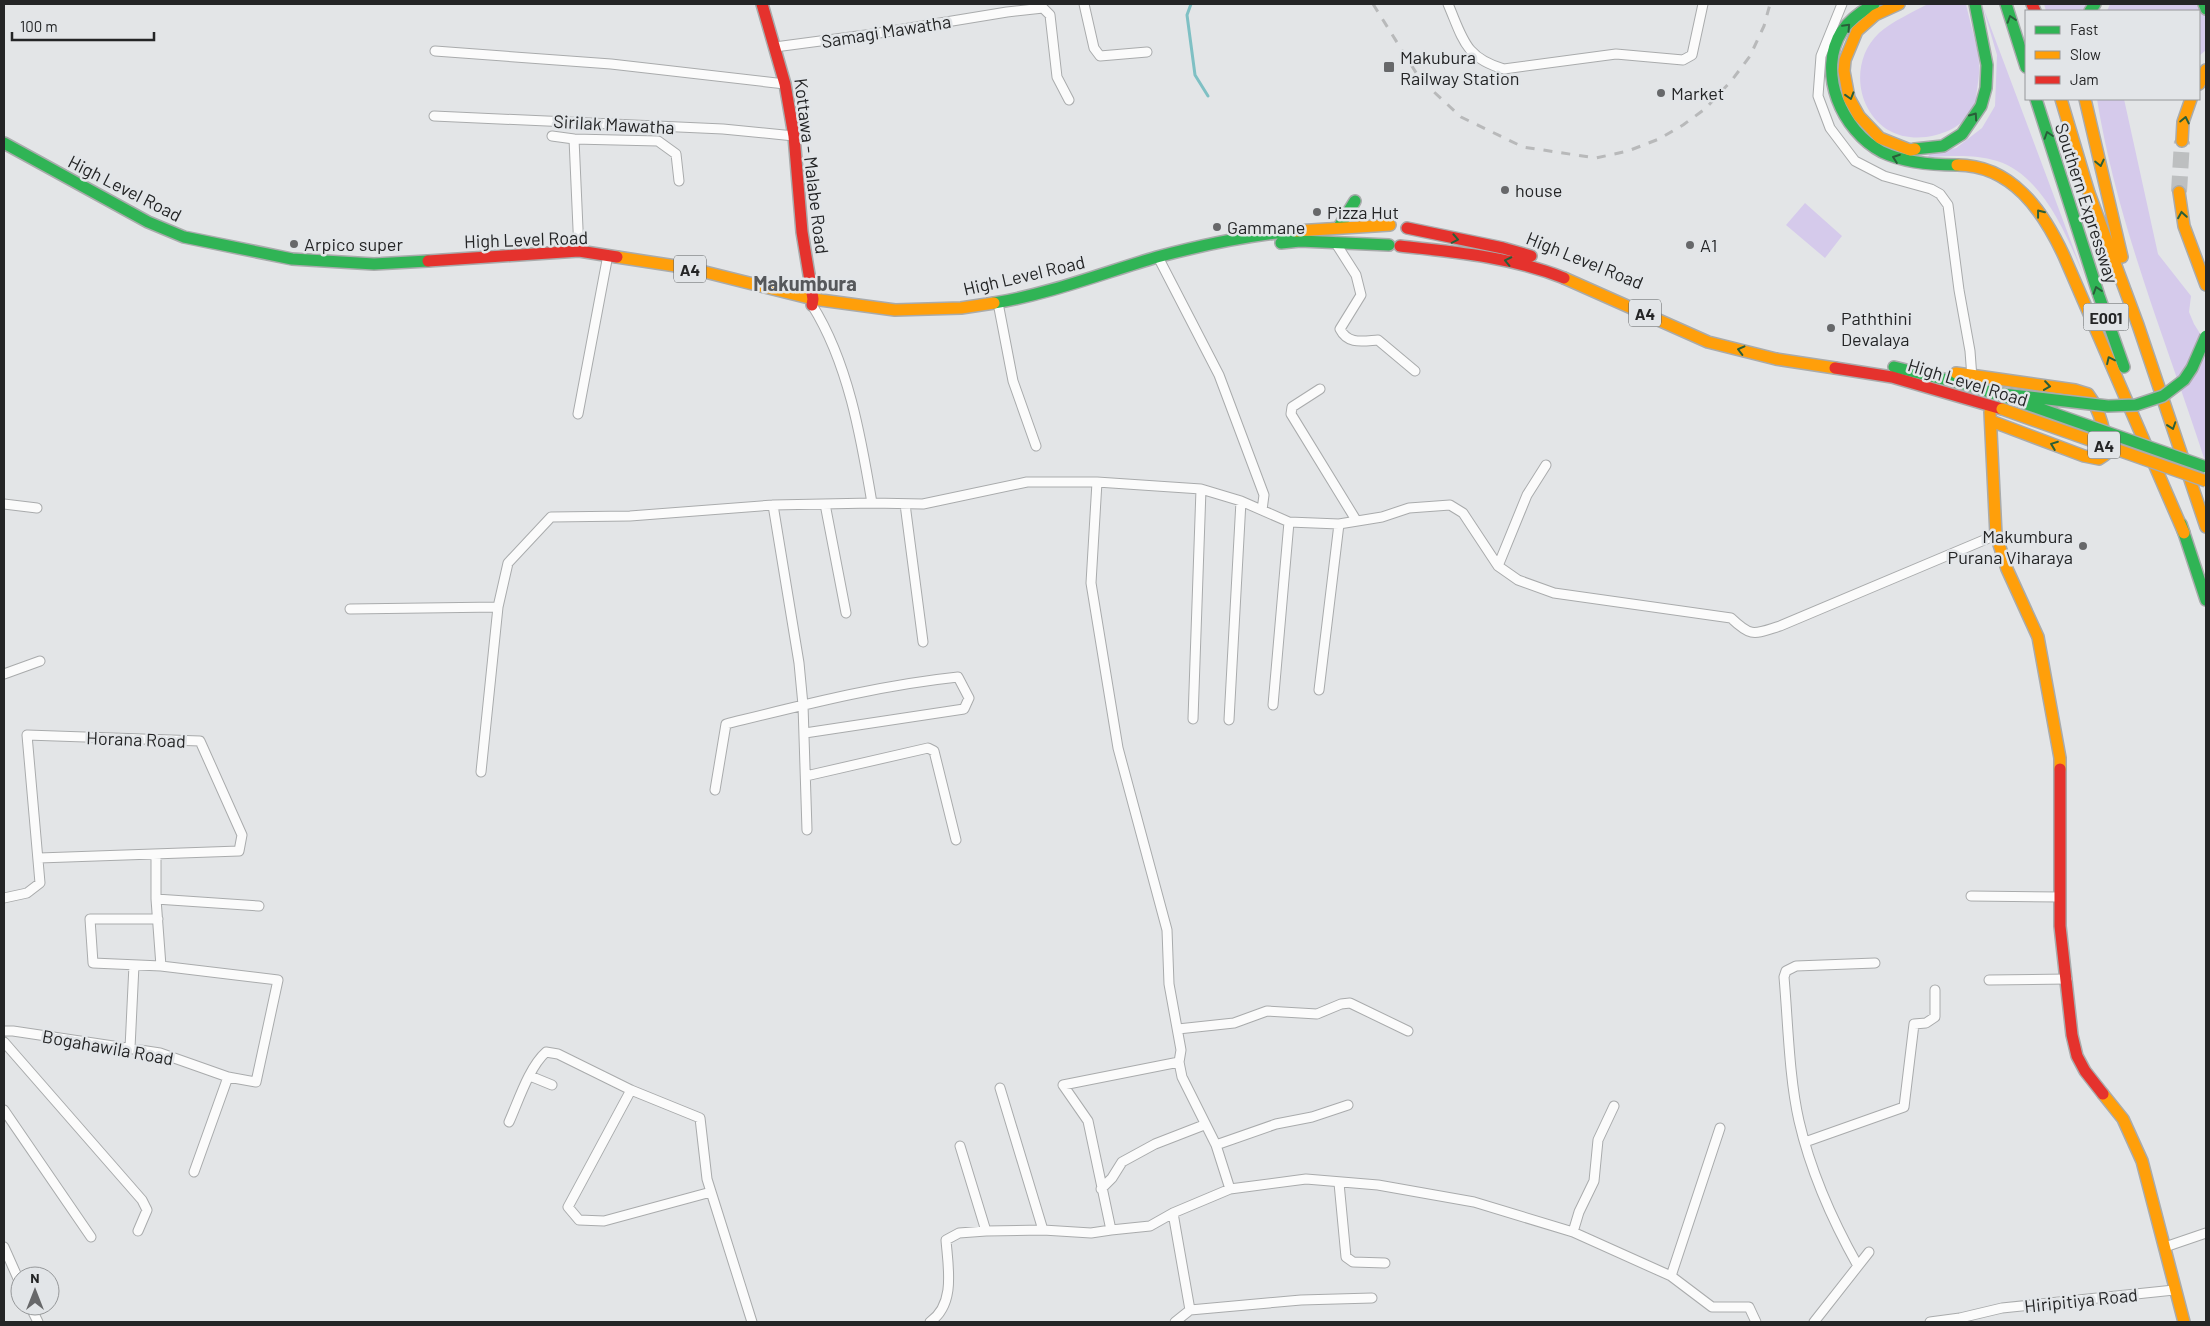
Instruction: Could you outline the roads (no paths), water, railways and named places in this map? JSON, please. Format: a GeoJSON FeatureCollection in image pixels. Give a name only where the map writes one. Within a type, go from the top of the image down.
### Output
{"type":"FeatureCollection","features":[{"type":"Feature","properties":{"kind":"main road","name":"Kottawa - Malabe Road"},"geometry":{"type":"LineString","coordinates":[[762,4],[786,84],[794,136],[802,232],[812,302]]}},
{"type":"Feature","properties":{"kind":"main road"},"geometry":{"type":"LineString","coordinates":[[1874,4],[1846,26],[1839,36],[1832,62],[1833,82],[1839,105],[1855,129],[1869,144],[1894,158],[1914,163],[1979,167],[2013,183],[2026,195],[2048,222],[2116,373],[2184,533]]}},
{"type":"Feature","properties":{"kind":"main road"},"geometry":{"type":"LineString","coordinates":[[1900,4],[1875,15],[1857,31],[1845,60],[1844,70],[1849,98],[1859,116],[1880,138],[1910,150],[1944,146],[1962,134],[1981,106],[1986,88],[1987,64],[1975,4]]}},
{"type":"Feature","properties":{"kind":"main road"},"geometry":{"type":"LineString","coordinates":[[2006,4],[2025,64]]}},
{"type":"Feature","properties":{"kind":"main road"},"geometry":{"type":"LineString","coordinates":[[2204,4],[2206,9]]}},
{"type":"Feature","properties":{"kind":"main road"},"geometry":{"type":"LineString","coordinates":[[2200,82],[2206,70]]}},
{"type":"Feature","properties":{"kind":"main road","name":"Southern Expressway"},"geometry":{"type":"LineString","coordinates":[[2036,100],[2099,296],[2206,600]]}},
{"type":"Feature","properties":{"kind":"main road","name":"Southern Expressway"},"geometry":{"type":"LineString","coordinates":[[2061,100],[2089,193],[2138,324],[2206,526]]}},
{"type":"Feature","properties":{"kind":"main road"},"geometry":{"type":"LineString","coordinates":[[2085,100],[2138,324]]}},
{"type":"Feature","properties":{"kind":"main road"},"geometry":{"type":"LineString","coordinates":[[2182,141],[2183,122],[2191,100]]}},
{"type":"Feature","properties":{"kind":"main road","name":"High Level Road"},"geometry":{"type":"LineString","coordinates":[[4,143],[148,222],[184,237],[292,260],[374,268],[579,251],[689,268],[812,302],[895,310],[961,308],[998,302],[1216,248],[1300,242],[1335,242],[1395,245],[1468,252],[1536,267],[1583,285],[1708,342],[1776,359],[1892,377],[1990,405],[2206,481]]}},
{"type":"Feature","properties":{"kind":"main road","name":"High Level Road"},"geometry":{"type":"LineString","coordinates":[[4,150],[58,181],[169,238],[224,254],[291,266],[374,268],[570,257],[607,260],[688,274],[812,302],[894,316],[961,314],[999,308],[1251,235],[1339,227],[1390,225]]}},
{"type":"Feature","properties":{"kind":"main road"},"geometry":{"type":"LineString","coordinates":[[2179,192],[2184,226],[2206,285]]}},
{"type":"Feature","properties":{"kind":"main road"},"geometry":{"type":"LineString","coordinates":[[1339,227],[1354,201]]}},
{"type":"Feature","properties":{"kind":"main road"},"geometry":{"type":"LineString","coordinates":[[1395,223],[1407,228],[1407,240],[1395,245],[1383,235],[1384,230],[1390,225],[1395,223]]}},
{"type":"Feature","properties":{"kind":"main road","name":"High Level Road"},"geometry":{"type":"LineString","coordinates":[[1407,228],[1504,248],[1545,260],[1710,331],[1770,348],[1972,380],[2007,398],[2206,466]]}},
{"type":"Feature","properties":{"kind":"main road"},"geometry":{"type":"LineString","coordinates":[[2189,236],[2206,258]]}},
{"type":"Feature","properties":{"kind":"main road"},"geometry":{"type":"LineString","coordinates":[[1994,393],[2108,406],[2136,406],[2163,396],[2184,380],[2192,368],[2206,336]]}},
{"type":"Feature","properties":{"kind":"main road"},"geometry":{"type":"LineString","coordinates":[[1972,380],[2075,390],[2088,394],[2096,409],[2106,447],[2105,455],[2099,459],[2084,456],[1991,421]]}},
{"type":"Feature","properties":{"kind":"main road"},"geometry":{"type":"LineString","coordinates":[[1990,405],[1996,535],[2007,569],[2038,637],[2060,758],[2060,926],[2072,1035],[2077,1056],[2085,1071],[2122,1119],[2142,1161],[2165,1247],[2174,1290],[2184,1322]]}},
{"type":"Feature","properties":{"kind":"street"},"geometry":{"type":"LineString","coordinates":[[1084,4],[1094,48],[1100,56],[1147,52]]}},
{"type":"Feature","properties":{"kind":"street"},"geometry":{"type":"LineString","coordinates":[[1448,4],[1464,41],[1474,56],[1490,65],[1504,69],[1616,54],[1683,60],[1692,55],[1703,4]]}},
{"type":"Feature","properties":{"kind":"street"},"geometry":{"type":"LineString","coordinates":[[1842,4],[1821,56],[1818,96],[1830,128],[1855,162],[1884,176],[1931,189],[1940,194],[1948,205],[1972,380]]}},
{"type":"Feature","properties":{"kind":"street","name":"Samagi Mawatha"},"geometry":{"type":"LineString","coordinates":[[775,47],[873,34],[1007,8],[1026,10],[1043,8],[1050,15],[1057,77],[1070,100]]}},
{"type":"Feature","properties":{"kind":"street"},"geometry":{"type":"LineString","coordinates":[[435,51],[610,64],[786,84]]}},
{"type":"Feature","properties":{"kind":"street","name":"Sirilak Mawatha"},"geometry":{"type":"LineString","coordinates":[[434,116],[723,129],[794,136]]}},
{"type":"Feature","properties":{"kind":"street"},"geometry":{"type":"LineString","coordinates":[[552,136],[574,139],[658,141],[676,154],[679,181]]}},
{"type":"Feature","properties":{"kind":"street"},"geometry":{"type":"LineString","coordinates":[[574,139],[579,251]]}},
{"type":"Feature","properties":{"kind":"street"},"geometry":{"type":"LineString","coordinates":[[1335,242],[1356,275],[1362,295],[1340,329],[1344,336],[1351,341],[1378,340],[1415,371]]}},
{"type":"Feature","properties":{"kind":"street"},"geometry":{"type":"LineString","coordinates":[[578,414],[607,260]]}},
{"type":"Feature","properties":{"kind":"street"},"geometry":{"type":"LineString","coordinates":[[1159,261],[1219,375],[1264,495],[1262,510]]}},
{"type":"Feature","properties":{"kind":"street"},"geometry":{"type":"LineString","coordinates":[[812,302],[832,344],[850,401],[862,443],[872,503]]}},
{"type":"Feature","properties":{"kind":"street"},"geometry":{"type":"LineString","coordinates":[[999,308],[1013,381],[1036,446]]}},
{"type":"Feature","properties":{"kind":"street"},"geometry":{"type":"LineString","coordinates":[[1320,389],[1292,407],[1291,414],[1356,520]]}},
{"type":"Feature","properties":{"kind":"street"},"geometry":{"type":"LineString","coordinates":[[1498,566],[1527,495],[1546,465]]}},
{"type":"Feature","properties":{"kind":"street"},"geometry":{"type":"LineString","coordinates":[[480,772],[498,607],[508,563],[551,517],[630,516],[773,505],[923,504],[1026,482],[1097,482],[1201,489],[1241,502],[1289,522],[1339,524],[1382,517],[1409,508],[1450,505],[1463,513],[1498,566],[1518,580],[1554,594],[1731,618],[1744,630],[1755,633],[1780,626],[1996,535]]}},
{"type":"Feature","properties":{"kind":"street"},"geometry":{"type":"LineString","coordinates":[[1097,482],[1091,583],[1118,748],[1167,930],[1168,984],[1178,1029],[1181,1050],[1179,1062],[1182,1077],[1204,1125],[1216,1145],[1230,1190]]}},
{"type":"Feature","properties":{"kind":"street"},"geometry":{"type":"LineString","coordinates":[[1193,719],[1201,489]]}},
{"type":"Feature","properties":{"kind":"street"},"geometry":{"type":"LineString","coordinates":[[1229,720],[1241,502]]}},
{"type":"Feature","properties":{"kind":"street"},"geometry":{"type":"LineString","coordinates":[[4,504],[37,508]]}},
{"type":"Feature","properties":{"kind":"street"},"geometry":{"type":"LineString","coordinates":[[825,504],[846,613]]}},
{"type":"Feature","properties":{"kind":"street"},"geometry":{"type":"LineString","coordinates":[[905,504],[923,642]]}},
{"type":"Feature","properties":{"kind":"street"},"geometry":{"type":"LineString","coordinates":[[773,505],[799,663],[803,705],[807,830]]}},
{"type":"Feature","properties":{"kind":"street"},"geometry":{"type":"LineString","coordinates":[[1273,705],[1289,522]]}},
{"type":"Feature","properties":{"kind":"street"},"geometry":{"type":"LineString","coordinates":[[1319,690],[1339,524]]}},
{"type":"Feature","properties":{"kind":"street"},"geometry":{"type":"LineString","coordinates":[[350,609],[498,607]]}},
{"type":"Feature","properties":{"kind":"street"},"geometry":{"type":"LineString","coordinates":[[4,674],[40,661]]}},
{"type":"Feature","properties":{"kind":"street"},"geometry":{"type":"LineString","coordinates":[[715,790],[726,724],[803,705],[922,681],[958,677],[969,698],[964,709],[804,733]]}},
{"type":"Feature","properties":{"kind":"street","name":"Horana Road"},"geometry":{"type":"LineString","coordinates":[[4,898],[27,893],[40,884],[27,735],[200,741],[242,834],[239,851],[39,858]]}},
{"type":"Feature","properties":{"kind":"street"},"geometry":{"type":"LineString","coordinates":[[806,776],[928,748],[934,751],[956,840]]}},
{"type":"Feature","properties":{"kind":"street"},"geometry":{"type":"LineString","coordinates":[[156,854],[156,899],[158,919],[161,966],[93,963],[90,919],[158,919]]}},
{"type":"Feature","properties":{"kind":"street"},"geometry":{"type":"LineString","coordinates":[[1971,896],[2060,897]]}},
{"type":"Feature","properties":{"kind":"street"},"geometry":{"type":"LineString","coordinates":[[156,899],[259,906]]}},
{"type":"Feature","properties":{"kind":"street"},"geometry":{"type":"LineString","coordinates":[[1858,1266],[1838,1231],[1818,1187],[1799,1120],[1784,977],[1786,971],[1796,966],[1875,964]]}},
{"type":"Feature","properties":{"kind":"street"},"geometry":{"type":"LineString","coordinates":[[130,1048],[134,965]]}},
{"type":"Feature","properties":{"kind":"street","name":"Bogahawila Road"},"geometry":{"type":"LineString","coordinates":[[4,1031],[13,1030],[160,1053],[228,1077],[256,1082],[278,980],[161,966]]}},
{"type":"Feature","properties":{"kind":"street"},"geometry":{"type":"LineString","coordinates":[[1989,980],[2067,979]]}},
{"type":"Feature","properties":{"kind":"street"},"geometry":{"type":"LineString","coordinates":[[1805,1142],[1904,1107],[1914,1024],[1926,1023],[1935,1016],[1935,990]]}},
{"type":"Feature","properties":{"kind":"street"},"geometry":{"type":"LineString","coordinates":[[1178,1029],[1234,1023],[1267,1012],[1316,1014],[1341,1004],[1350,1003],[1408,1031]]}},
{"type":"Feature","properties":{"kind":"street"},"geometry":{"type":"LineString","coordinates":[[4,1042],[142,1200],[147,1210],[138,1231]]}},
{"type":"Feature","properties":{"kind":"street"},"geometry":{"type":"LineString","coordinates":[[509,1122],[530,1076],[540,1058],[546,1052],[552,1053],[630,1090],[700,1118],[707,1179],[752,1322]]}},
{"type":"Feature","properties":{"kind":"street"},"geometry":{"type":"LineString","coordinates":[[1111,1230],[1088,1121],[1063,1084],[1179,1062]]}},
{"type":"Feature","properties":{"kind":"street"},"geometry":{"type":"LineString","coordinates":[[530,1076],[552,1085]]}},
{"type":"Feature","properties":{"kind":"street"},"geometry":{"type":"LineString","coordinates":[[194,1172],[228,1077]]}},
{"type":"Feature","properties":{"kind":"street"},"geometry":{"type":"LineString","coordinates":[[1000,1088],[1043,1230]]}},
{"type":"Feature","properties":{"kind":"street"},"geometry":{"type":"LineString","coordinates":[[630,1090],[568,1206],[579,1220],[604,1221],[711,1192]]}},
{"type":"Feature","properties":{"kind":"street"},"geometry":{"type":"LineString","coordinates":[[1216,1145],[1276,1124],[1312,1117],[1348,1105]]}},
{"type":"Feature","properties":{"kind":"street"},"geometry":{"type":"LineString","coordinates":[[1573,1232],[1579,1212],[1594,1181],[1598,1140],[1614,1106]]}},
{"type":"Feature","properties":{"kind":"street"},"geometry":{"type":"LineString","coordinates":[[4,1110],[91,1236]]}},
{"type":"Feature","properties":{"kind":"street"},"geometry":{"type":"LineString","coordinates":[[1101,1189],[1112,1178],[1122,1162],[1155,1144],[1204,1125]]}},
{"type":"Feature","properties":{"kind":"street"},"geometry":{"type":"LineString","coordinates":[[1671,1276],[1720,1128]]}},
{"type":"Feature","properties":{"kind":"street"},"geometry":{"type":"LineString","coordinates":[[960,1146],[986,1231]]}},
{"type":"Feature","properties":{"kind":"street"},"geometry":{"type":"LineString","coordinates":[[930,1322],[938,1317],[946,1304],[948,1279],[946,1240],[959,1233],[1043,1230],[1091,1233],[1150,1226],[1173,1213],[1230,1190],[1306,1179],[1378,1185],[1474,1202],[1573,1232],[1671,1276],[1712,1307],[1749,1307],[1756,1322]]}},
{"type":"Feature","properties":{"kind":"street"},"geometry":{"type":"LineString","coordinates":[[1339,1182],[1346,1257],[1353,1262],[1385,1263]]}},
{"type":"Feature","properties":{"kind":"street"},"geometry":{"type":"LineString","coordinates":[[1173,1213],[1190,1310]]}},
{"type":"Feature","properties":{"kind":"street"},"geometry":{"type":"LineString","coordinates":[[2165,1247],[2206,1232]]}},
{"type":"Feature","properties":{"kind":"street"},"geometry":{"type":"LineString","coordinates":[[4,1247],[12,1266]]}},
{"type":"Feature","properties":{"kind":"street"},"geometry":{"type":"LineString","coordinates":[[1814,1322],[1869,1252]]}},
{"type":"Feature","properties":{"kind":"street","name":"Hiripitiya Road"},"geometry":{"type":"LineString","coordinates":[[1930,1322],[1960,1320],[2002,1308],[2174,1290]]}},
{"type":"Feature","properties":{"kind":"street"},"geometry":{"type":"LineString","coordinates":[[1175,1322],[1190,1310],[1301,1300],[1372,1298]]}},
{"type":"Feature","properties":{"kind":"waterway"},"geometry":{"type":"LineString","coordinates":[[1191,4],[1187,15],[1195,75],[1208,96]]}},
{"type":"Feature","properties":{"kind":"tunnel"},"geometry":{"type":"LineString","coordinates":[[2179,192],[2182,141]]}},
{"type":"Feature","properties":{"kind":"railway"},"geometry":{"type":"LineString","coordinates":[[1373,4],[1420,79],[1461,117],[1523,147],[1596,158],[1628,151],[1659,139],[1705,109],[1732,80],[1750,56],[1764,26],[1770,4]]}},
{"type":"Feature","properties":{"kind":"place","name":"Makubura Railway Station"},"geometry":{"type":"Point","coordinates":[1389,67]}},
{"type":"Feature","properties":{"kind":"place","name":"Market"},"geometry":{"type":"Point","coordinates":[1661,93]}},
{"type":"Feature","properties":{"kind":"place","name":"house"},"geometry":{"type":"Point","coordinates":[1505,190]}},
{"type":"Feature","properties":{"kind":"place","name":"Pizza Hut"},"geometry":{"type":"Point","coordinates":[1317,212]}},
{"type":"Feature","properties":{"kind":"place","name":"Gammane"},"geometry":{"type":"Point","coordinates":[1217,227]}},
{"type":"Feature","properties":{"kind":"place","name":"Arpico super"},"geometry":{"type":"Point","coordinates":[294,244]}},
{"type":"Feature","properties":{"kind":"place","name":"A1"},"geometry":{"type":"Point","coordinates":[1690,245]}},
{"type":"Feature","properties":{"kind":"place","name":"Paththini Devalaya"},"geometry":{"type":"Point","coordinates":[1831,328]}},
{"type":"Feature","properties":{"kind":"place","name":"Makumbura Purana Viharaya"},"geometry":{"type":"Point","coordinates":[2083,546]}},
{"type":"Feature","properties":{"kind":"district","name":"Makumbura"},"geometry":{"type":"Point","coordinates":[805,283]}}]}
